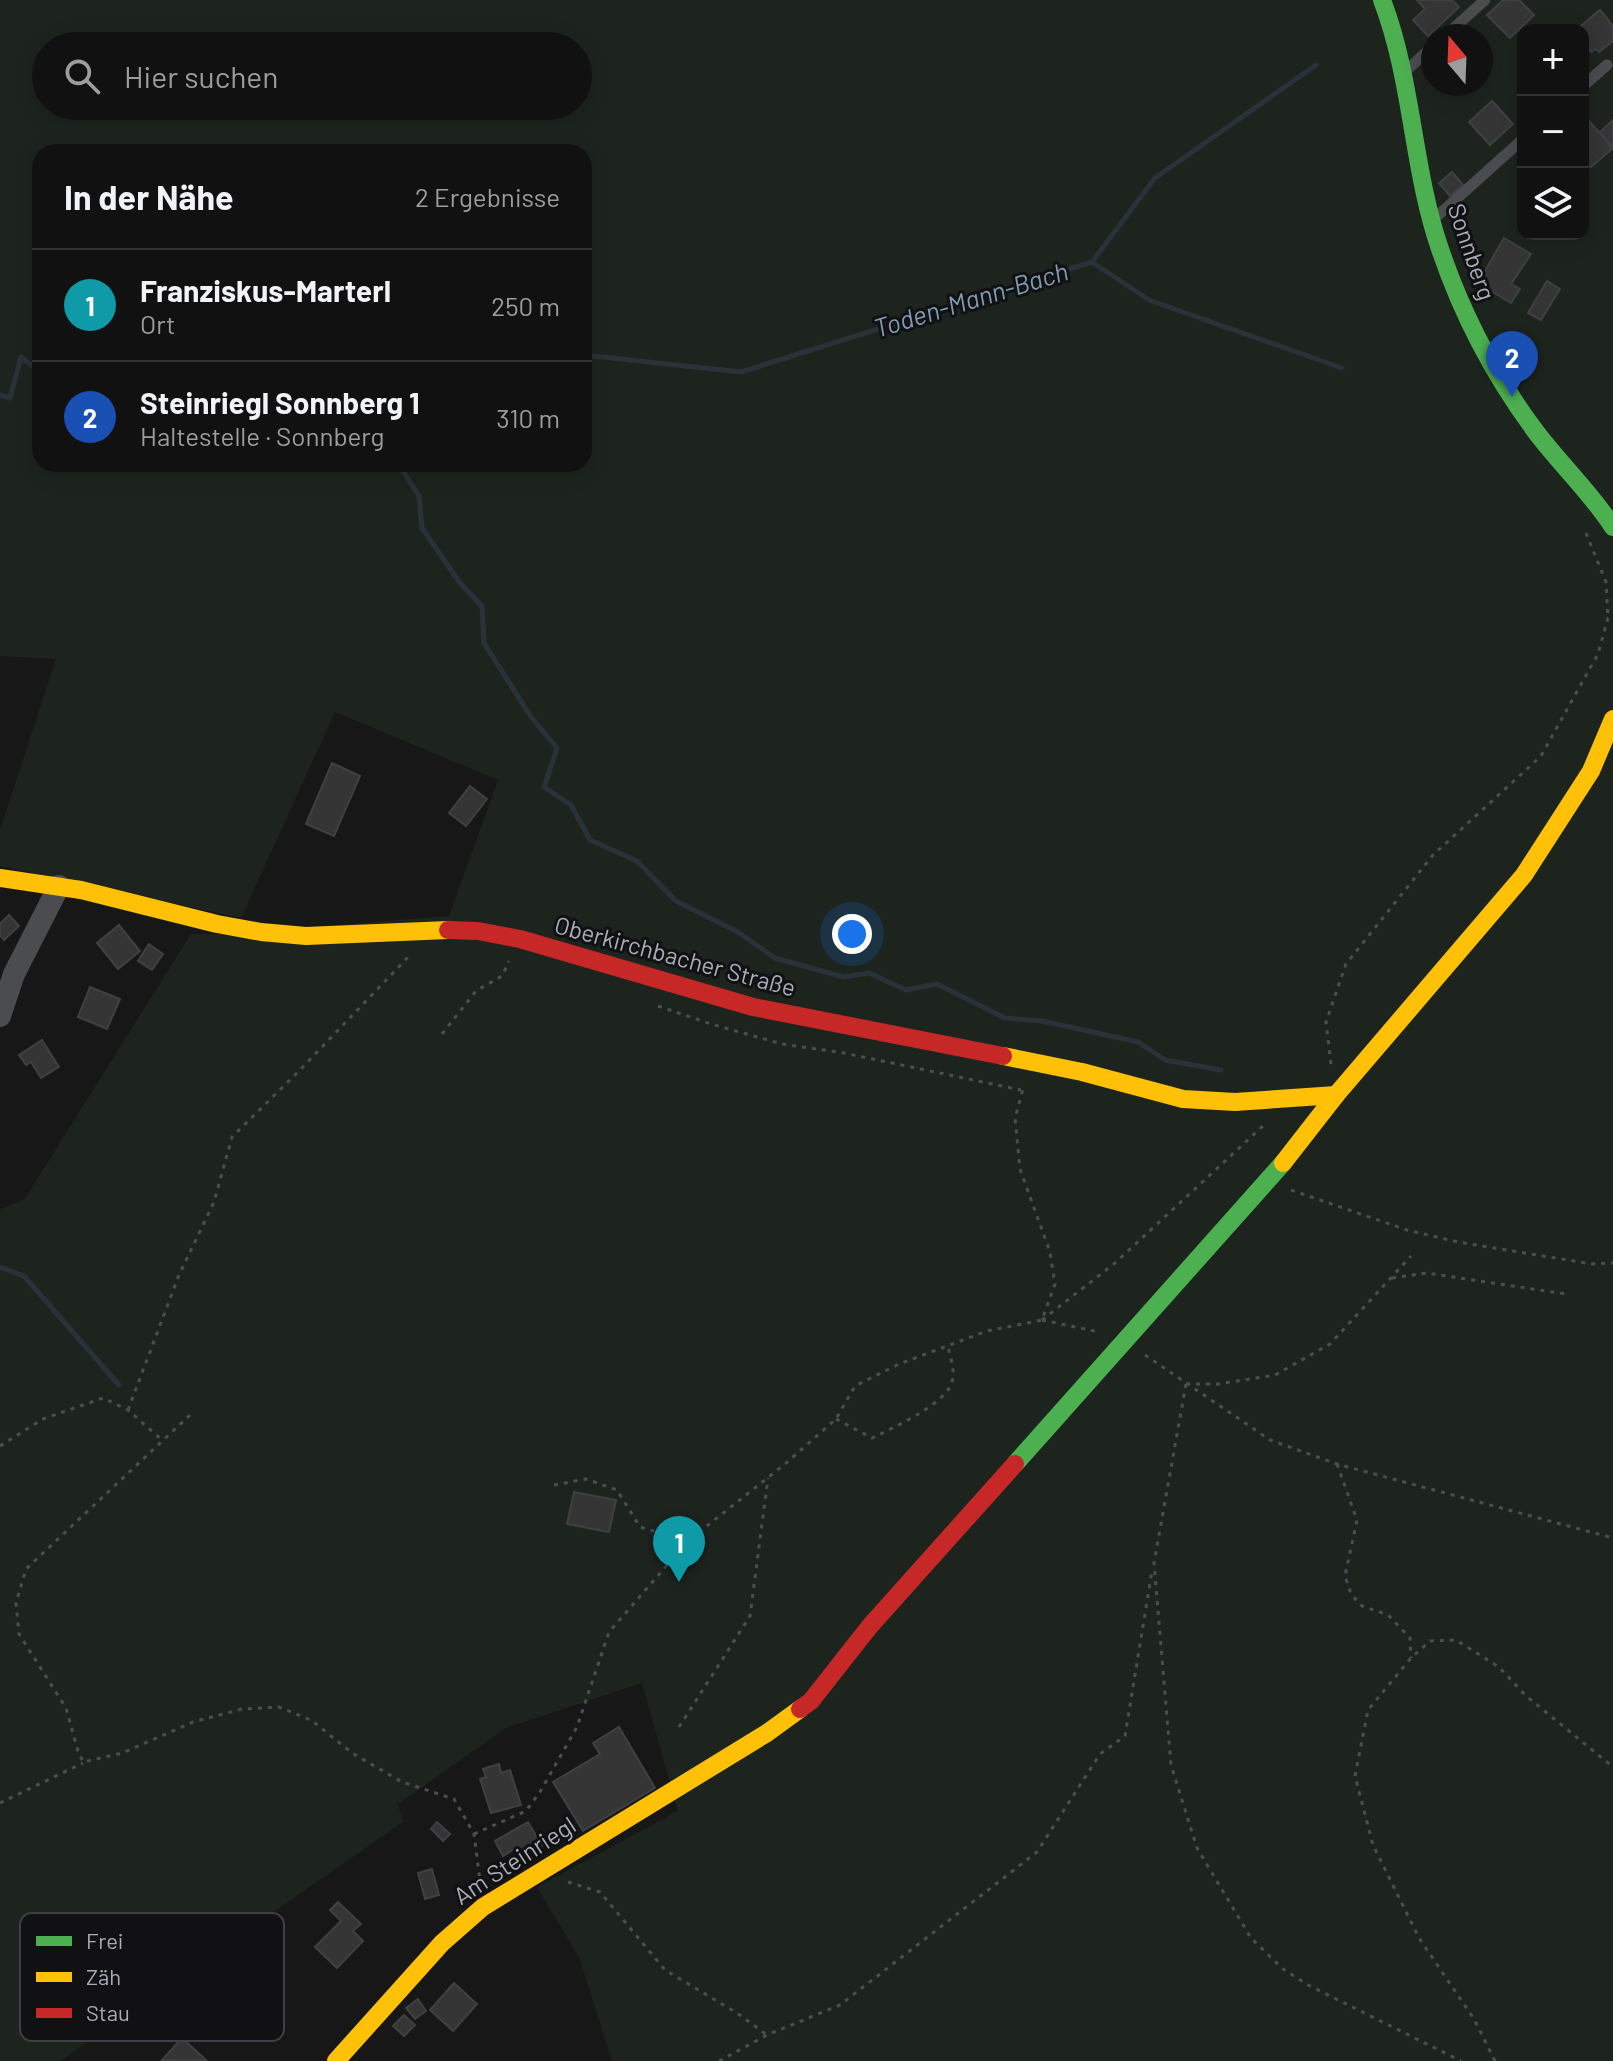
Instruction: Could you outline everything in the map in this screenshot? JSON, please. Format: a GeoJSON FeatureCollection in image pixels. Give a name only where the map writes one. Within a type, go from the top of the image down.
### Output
{"type":"FeatureCollection","features":[{"type":"Feature","properties":{"kind":"street","name":"Sonnberg"},"geometry":{"type":"LineString","coordinates":[[1382,0],[1392,23],[1404,72],[1438,245],[1465,311],[1492,364],[1538,436],[1576,478],[1613,527]]}},
{"type":"Feature","properties":{"kind":"street","name":"Am Steinriegl"},"geometry":{"type":"LineString","coordinates":[[336,2061],[442,1943],[483,1907],[767,1733],[811,1701],[870,1626],[1268,1182],[1336,1095],[1524,875],[1591,771],[1613,719]]}},
{"type":"Feature","properties":{"kind":"street","name":"Oberkirchbacher Straße"},"geometry":{"type":"LineString","coordinates":[[0,878],[59,886],[261,932],[306,936],[478,931],[520,939],[753,1007],[1082,1072],[1183,1099],[1235,1102],[1336,1095]]}},
{"type":"Feature","properties":{"kind":"street"},"geometry":{"type":"LineString","coordinates":[[0,1016],[14,974],[59,886]]}},
{"type":"Feature","properties":{"kind":"lane"},"geometry":{"type":"LineString","coordinates":[[1458,24],[1485,0]]}},
{"type":"Feature","properties":{"kind":"lane"},"geometry":{"type":"LineString","coordinates":[[1404,72],[1421,57]]}},
{"type":"Feature","properties":{"kind":"lane"},"geometry":{"type":"LineString","coordinates":[[1589,81],[1607,65]]}},
{"type":"Feature","properties":{"kind":"lane"},"geometry":{"type":"LineString","coordinates":[[1432,221],[1517,144]]}},
{"type":"Feature","properties":{"kind":"path"},"geometry":{"type":"LineString","coordinates":[[1336,1095],[1326,1022],[1346,964],[1433,855],[1541,756],[1598,654],[1610,617],[1606,582],[1583,526]]}},
{"type":"Feature","properties":{"kind":"path"},"geometry":{"type":"LineString","coordinates":[[128,1410],[179,1275],[214,1202],[232,1137],[434,930]]}},
{"type":"Feature","properties":{"kind":"path"},"geometry":{"type":"LineString","coordinates":[[442,1034],[476,991],[502,976],[509,962],[502,952]]}},
{"type":"Feature","properties":{"kind":"path"},"geometry":{"type":"LineString","coordinates":[[1031,1063],[1015,1118],[1020,1169],[1050,1252],[1055,1284],[1042,1320]]}},
{"type":"Feature","properties":{"kind":"path"},"geometry":{"type":"LineString","coordinates":[[1042,1320],[1115,1263],[1270,1120],[1287,1099]]}},
{"type":"Feature","properties":{"kind":"path"},"geometry":{"type":"LineString","coordinates":[[1268,1182],[1407,1230],[1458,1242],[1592,1264],[1613,1263]]}},
{"type":"Feature","properties":{"kind":"path"},"geometry":{"type":"LineString","coordinates":[[1186,1384],[1218,1384],[1275,1375],[1330,1344],[1411,1256]]}},
{"type":"Feature","properties":{"kind":"path"},"geometry":{"type":"LineString","coordinates":[[1392,1278],[1427,1273],[1566,1294]]}},
{"type":"Feature","properties":{"kind":"path"},"geometry":{"type":"LineString","coordinates":[[474,1834],[526,1811],[533,1802],[577,1727],[609,1632],[688,1541],[836,1419],[855,1386],[899,1364],[987,1331],[1042,1320],[1088,1329],[1124,1341],[1270,1440],[1337,1464],[1613,1538]]}},
{"type":"Feature","properties":{"kind":"path"},"geometry":{"type":"LineString","coordinates":[[836,1419],[872,1438],[919,1415],[950,1387],[954,1369],[948,1347]]}},
{"type":"Feature","properties":{"kind":"path"},"geometry":{"type":"LineString","coordinates":[[719,2061],[767,2035],[840,2005],[1037,1852],[1100,1754],[1125,1736],[1186,1384]]}},
{"type":"Feature","properties":{"kind":"path"},"geometry":{"type":"LineString","coordinates":[[0,1446],[43,1419],[103,1398],[128,1410],[162,1440]]}},
{"type":"Feature","properties":{"kind":"path"},"geometry":{"type":"LineString","coordinates":[[83,1762],[66,1708],[19,1634],[16,1603],[26,1569],[190,1415]]}},
{"type":"Feature","properties":{"kind":"path"},"geometry":{"type":"LineString","coordinates":[[1337,1464],[1357,1520],[1345,1576],[1351,1594],[1362,1606],[1388,1615],[1410,1638],[1411,1658]]}},
{"type":"Feature","properties":{"kind":"path"},"geometry":{"type":"LineString","coordinates":[[679,1727],[750,1616],[768,1478]]}},
{"type":"Feature","properties":{"kind":"path"},"geometry":{"type":"LineString","coordinates":[[554,1485],[586,1479],[617,1490],[640,1527],[688,1541]]}},
{"type":"Feature","properties":{"kind":"path"},"geometry":{"type":"LineString","coordinates":[[1154,1563],[1171,1765],[1197,1848],[1251,1938],[1283,1969],[1308,1985],[1461,2061]]}},
{"type":"Feature","properties":{"kind":"path"},"geometry":{"type":"LineString","coordinates":[[1495,2061],[1474,2019],[1419,1938],[1373,1845],[1355,1776],[1368,1710],[1411,1658],[1430,1641],[1456,1640],[1499,1667],[1525,1695],[1613,1767]]}},
{"type":"Feature","properties":{"kind":"path"},"geometry":{"type":"LineString","coordinates":[[0,1803],[83,1762],[122,1753],[193,1722],[242,1709],[279,1707],[311,1720],[352,1753],[402,1782],[454,1799],[474,1834],[483,1907]]}},
{"type":"Feature","properties":{"kind":"path"},"geometry":{"type":"LineString","coordinates":[[537,1872],[600,1892],[665,1970],[737,2013],[767,2035]]}},
{"type":"Feature","properties":{"kind":"shaded area"},"geometry":{"type":"Polygon","coordinates":[[[0,0],[1613,0],[1613,2061],[612,2061],[579,1957],[537,1887],[678,1811],[642,1683],[506,1728],[398,1804],[403,1822],[272,1913],[20,1913],[20,2041],[89,2041],[60,2061],[0,2061],[0,1209],[24,1200],[191,934],[449,916],[498,780],[335,712],[241,918],[0,866],[0,830],[56,659],[0,656],[0,0]]]}},
{"type":"Feature","properties":{"kind":"building"},"geometry":{"type":"Polygon","coordinates":[[[1417,0],[1452,0],[1459,7],[1441,24],[1421,24],[1421,29],[1413,20],[1425,9],[1417,0]]]}},
{"type":"Feature","properties":{"kind":"building"},"geometry":{"type":"Polygon","coordinates":[[[1503,0],[1519,0],[1534,15],[1525,24],[1517,24],[1517,31],[1510,38],[1487,15],[1503,0]]]}},
{"type":"Feature","properties":{"kind":"building"},"geometry":{"type":"Polygon","coordinates":[[[1600,10],[1613,26],[1613,41],[1599,52],[1596,49],[1591,52],[1589,24],[1583,24],[1600,10]]]}},
{"type":"Feature","properties":{"kind":"building"},"geometry":{"type":"Polygon","coordinates":[[[1492,101],[1513,124],[1490,145],[1469,122],[1492,101]]]}},
{"type":"Feature","properties":{"kind":"building"},"geometry":{"type":"Polygon","coordinates":[[[1613,120],[1613,148],[1600,132],[1613,120]]]}},
{"type":"Feature","properties":{"kind":"building"},"geometry":{"type":"Polygon","coordinates":[[[1589,121],[1613,148],[1591,167],[1589,165],[1589,121]]]}},
{"type":"Feature","properties":{"kind":"building"},"geometry":{"type":"Polygon","coordinates":[[[1452,172],[1463,185],[1450,196],[1439,183],[1452,172]]]}},
{"type":"Feature","properties":{"kind":"building"},"geometry":{"type":"Polygon","coordinates":[[[1504,238],[1531,254],[1511,284],[1520,289],[1511,303],[1478,283],[1504,238]]]}},
{"type":"Feature","properties":{"kind":"building"},"geometry":{"type":"Polygon","coordinates":[[[1547,281],[1560,289],[1541,320],[1528,313],[1547,281]]]}},
{"type":"Feature","properties":{"kind":"building"},"geometry":{"type":"Polygon","coordinates":[[[332,763],[360,776],[334,836],[306,824],[332,763]]]}},
{"type":"Feature","properties":{"kind":"building"},"geometry":{"type":"Polygon","coordinates":[[[470,786],[487,799],[466,826],[449,813],[470,786]]]}},
{"type":"Feature","properties":{"kind":"building"},"geometry":{"type":"Polygon","coordinates":[[[9,915],[19,926],[4,940],[0,935],[0,924],[9,915]]]}},
{"type":"Feature","properties":{"kind":"building"},"geometry":{"type":"Polygon","coordinates":[[[119,925],[140,951],[118,969],[97,943],[119,925]]]}},
{"type":"Feature","properties":{"kind":"building"},"geometry":{"type":"Polygon","coordinates":[[[149,944],[163,954],[152,970],[138,961],[149,944]]]}},
{"type":"Feature","properties":{"kind":"building"},"geometry":{"type":"Polygon","coordinates":[[[90,987],[120,999],[107,1029],[78,1017],[90,987]]]}},
{"type":"Feature","properties":{"kind":"building"},"geometry":{"type":"Polygon","coordinates":[[[42,1040],[59,1067],[41,1078],[31,1062],[26,1065],[19,1055],[42,1040]]]}},
{"type":"Feature","properties":{"kind":"building"},"geometry":{"type":"Polygon","coordinates":[[[574,1492],[616,1500],[609,1532],[567,1524],[574,1492]]]}},
{"type":"Feature","properties":{"kind":"building"},"geometry":{"type":"Polygon","coordinates":[[[619,1727],[655,1788],[583,1831],[553,1782],[600,1754],[593,1743],[619,1727]]]}},
{"type":"Feature","properties":{"kind":"building"},"geometry":{"type":"Polygon","coordinates":[[[499,1764],[501,1773],[510,1770],[521,1805],[491,1813],[480,1779],[486,1777],[483,1769],[499,1764]]]}},
{"type":"Feature","properties":{"kind":"building"},"geometry":{"type":"Polygon","coordinates":[[[437,1822],[450,1834],[443,1841],[431,1829],[437,1822]]]}},
{"type":"Feature","properties":{"kind":"building"},"geometry":{"type":"Polygon","coordinates":[[[528,1822],[542,1846],[521,1858],[516,1848],[503,1856],[495,1841],[528,1822]]]}},
{"type":"Feature","properties":{"kind":"building"},"geometry":{"type":"Polygon","coordinates":[[[432,1869],[439,1895],[425,1899],[418,1873],[432,1869]]]}},
{"type":"Feature","properties":{"kind":"building"},"geometry":{"type":"Polygon","coordinates":[[[338,1902],[361,1924],[353,1931],[363,1941],[337,1968],[315,1947],[341,1921],[330,1910],[338,1902]]]}},
{"type":"Feature","properties":{"kind":"building"},"geometry":{"type":"Polygon","coordinates":[[[454,1983],[477,2004],[453,2031],[430,2010],[454,1983]]]}},
{"type":"Feature","properties":{"kind":"building"},"geometry":{"type":"Polygon","coordinates":[[[418,1999],[426,2011],[415,2019],[406,2008],[418,1999]]]}},
{"type":"Feature","properties":{"kind":"building"},"geometry":{"type":"Polygon","coordinates":[[[404,2015],[415,2025],[404,2036],[393,2026],[404,2015]]]}},
{"type":"Feature","properties":{"kind":"building"},"geometry":{"type":"Polygon","coordinates":[[[179,2041],[185,2041],[207,2061],[162,2060],[179,2041]]]}},
{"type":"Feature","properties":{"kind":"waterway"},"geometry":{"type":"LineString","coordinates":[[1092,262],[1155,178],[1316,65]]}},
{"type":"Feature","properties":{"kind":"waterway","name":"Toden-Mann-Bach"},"geometry":{"type":"LineString","coordinates":[[592,356],[741,372],[1092,262],[1149,300],[1342,368]]}},
{"type":"Feature","properties":{"kind":"waterway","name":"Toden-Mann-Bach"},"geometry":{"type":"LineString","coordinates":[[0,395],[10,398],[21,357],[32,366]]}},
{"type":"Feature","properties":{"kind":"waterway"},"geometry":{"type":"LineString","coordinates":[[404,472],[419,496],[422,528],[460,583],[482,606],[484,643],[531,717],[557,748],[544,787],[571,805],[590,840],[637,861],[676,901],[738,932],[775,958],[843,977],[869,973],[906,990],[937,984],[1005,1018],[1042,1021],[1138,1042],[1165,1060],[1221,1070]]}},
{"type":"Feature","properties":{"kind":"waterway"},"geometry":{"type":"LineString","coordinates":[[0,1267],[24,1276],[119,1385]]}},
{"type":"Feature","properties":{"kind":"traffic: fast"},"geometry":{"type":"LineString","coordinates":[[1382,0],[1400,62],[1431,218],[1469,321],[1521,411],[1613,527]]}},
{"type":"Feature","properties":{"kind":"traffic: fast"},"geometry":{"type":"LineString","coordinates":[[1015,1464],[1283,1163]]}},
{"type":"Feature","properties":{"kind":"traffic: slow"},"geometry":{"type":"LineString","coordinates":[[1283,1163],[1336,1095],[1524,875],[1591,771],[1613,719]]}},
{"type":"Feature","properties":{"kind":"traffic: slow"},"geometry":{"type":"LineString","coordinates":[[0,878],[81,890],[261,932],[306,936],[448,930]]}},
{"type":"Feature","properties":{"kind":"traffic: slow"},"geometry":{"type":"LineString","coordinates":[[1003,1056],[1082,1072],[1183,1099],[1235,1102],[1336,1095]]}},
{"type":"Feature","properties":{"kind":"traffic: slow"},"geometry":{"type":"LineString","coordinates":[[336,2061],[442,1943],[483,1907],[767,1733],[800,1709]]}},
{"type":"Feature","properties":{"kind":"traffic: jam"},"geometry":{"type":"LineString","coordinates":[[448,930],[478,931],[520,939],[753,1007],[1003,1056]]}},
{"type":"Feature","properties":{"kind":"traffic: jam"},"geometry":{"type":"LineString","coordinates":[[800,1709],[811,1701],[870,1626],[1015,1464]]}},
{"type":"Feature","properties":{"kind":"place","name":"Steinriegl Sonnberg 1"},"geometry":{"type":"Point","coordinates":[1512,397]}},
{"type":"Feature","properties":{"kind":"place","name":"Franziskus-Marterl"},"geometry":{"type":"Point","coordinates":[679,1582]}}]}
